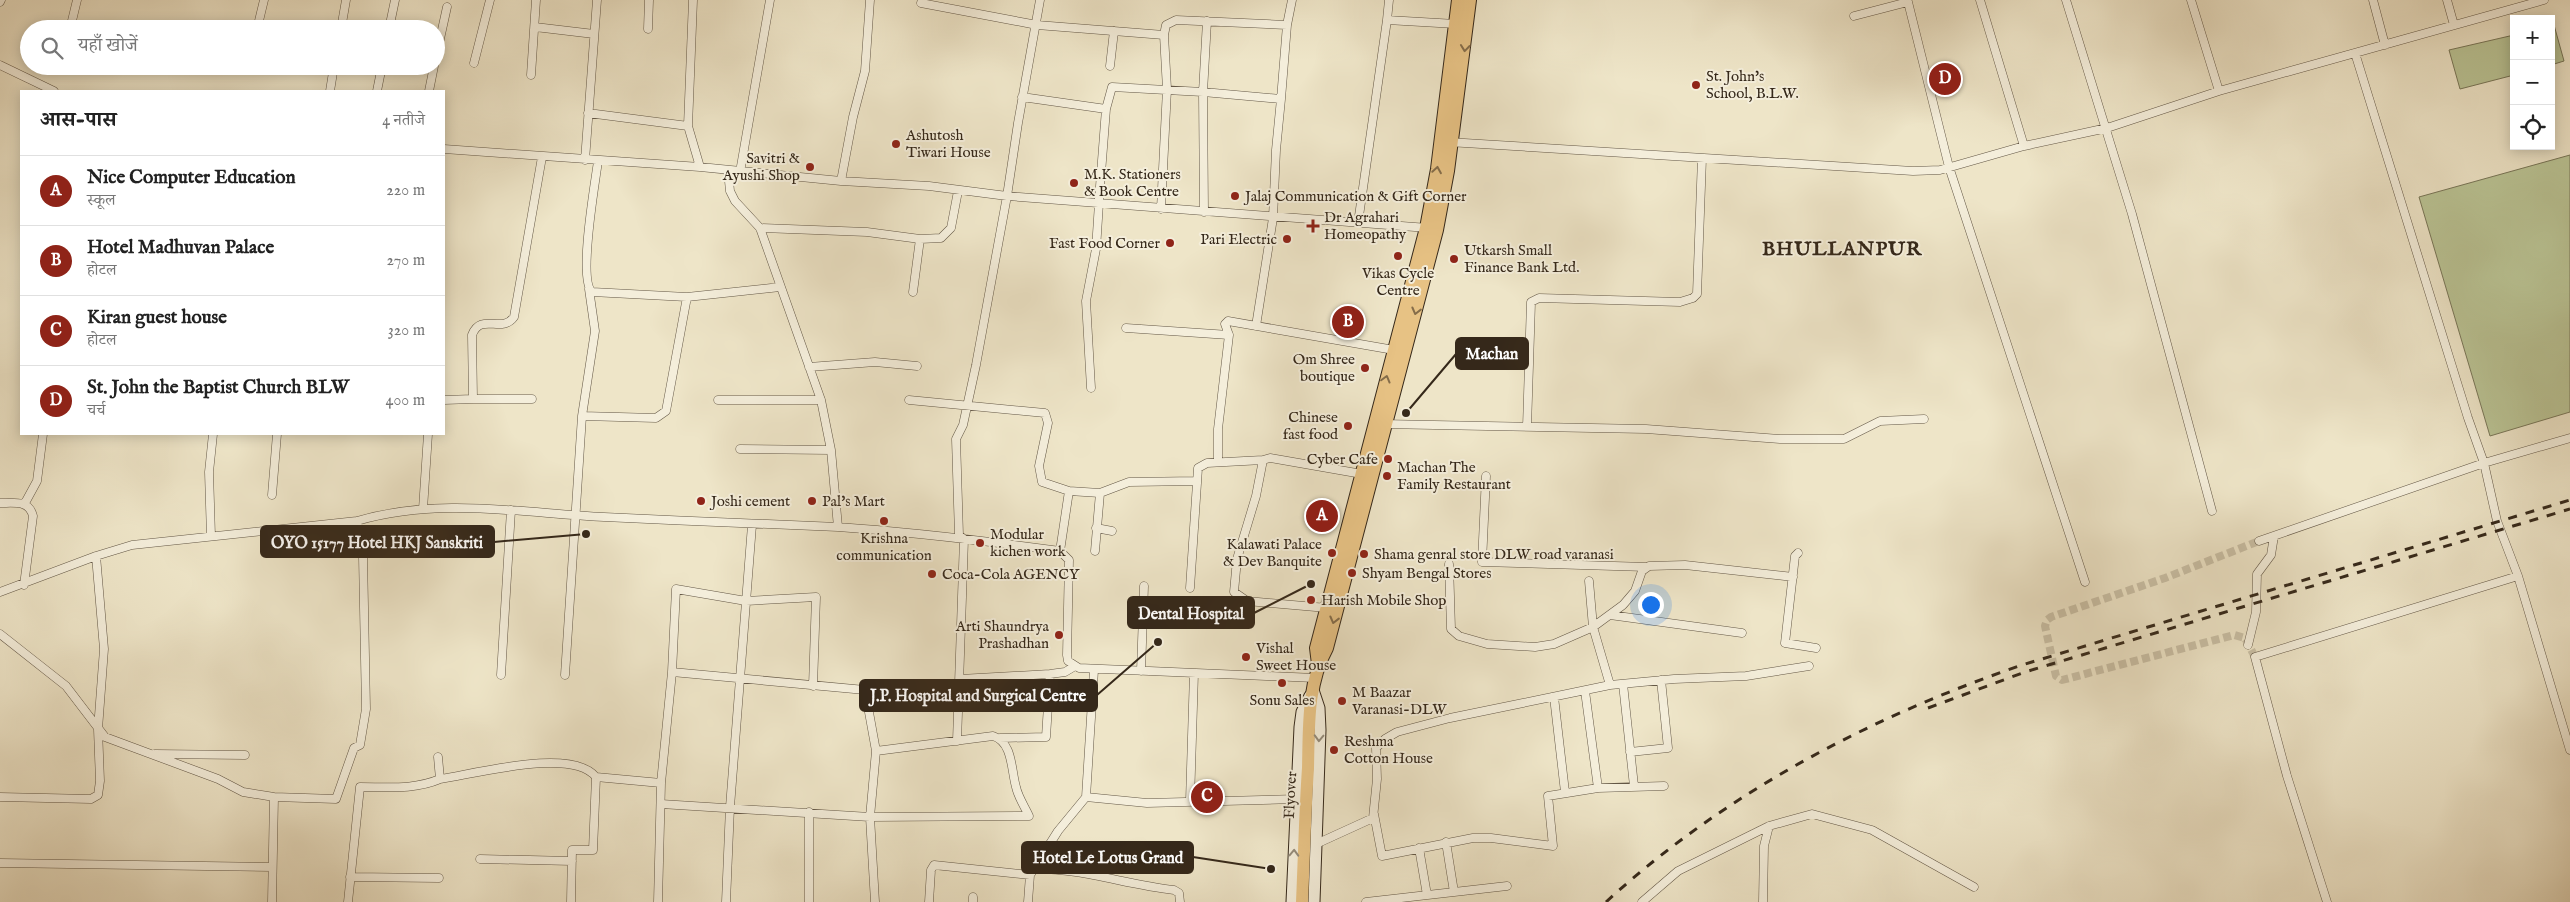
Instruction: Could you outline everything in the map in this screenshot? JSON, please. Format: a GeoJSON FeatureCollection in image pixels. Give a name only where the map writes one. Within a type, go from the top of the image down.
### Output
{"type":"FeatureCollection","features":[{"type":"Feature","properties":{"kind":"main road"},"geometry":{"type":"LineString","coordinates":[[1446,142],[1458,0]]}},
{"type":"Feature","properties":{"kind":"main road"},"geometry":{"type":"LineString","coordinates":[[1318,664],[1327,648],[1380,424],[1431,229],[1470,0]]}},
{"type":"Feature","properties":{"kind":"main road"},"geometry":{"type":"LineString","coordinates":[[1318,664],[1316,648],[1326,608],[1362,474],[1380,424],[1394,350],[1431,229]]}},
{"type":"Feature","properties":{"kind":"main road","name":"Flyover"},"geometry":{"type":"LineString","coordinates":[[1302,902],[1310,712],[1318,664]]}},
{"type":"Feature","properties":{"kind":"street"},"geometry":{"type":"LineString","coordinates":[[72,20],[77,0]]}},
{"type":"Feature","properties":{"kind":"street"},"geometry":{"type":"LineString","coordinates":[[259,20],[264,0]]}},
{"type":"Feature","properties":{"kind":"street"},"geometry":{"type":"LineString","coordinates":[[343,20],[346,0]]}},
{"type":"Feature","properties":{"kind":"street"},"geometry":{"type":"LineString","coordinates":[[391,20],[394,0]]}},
{"type":"Feature","properties":{"kind":"street"},"geometry":{"type":"LineString","coordinates":[[474,64],[490,0]]}},
{"type":"Feature","properties":{"kind":"street"},"geometry":{"type":"LineString","coordinates":[[531,75],[536,0]]}},
{"type":"Feature","properties":{"kind":"street"},"geometry":{"type":"LineString","coordinates":[[585,160],[597,0]]}},
{"type":"Feature","properties":{"kind":"street"},"geometry":{"type":"LineString","coordinates":[[648,29],[649,0]]}},
{"type":"Feature","properties":{"kind":"street"},"geometry":{"type":"LineString","coordinates":[[693,0],[688,126],[700,167]]}},
{"type":"Feature","properties":{"kind":"street"},"geometry":{"type":"LineString","coordinates":[[740,172],[770,0]]}},
{"type":"Feature","properties":{"kind":"street"},"geometry":{"type":"LineString","coordinates":[[841,181],[853,117],[865,71],[870,0]]}},
{"type":"Feature","properties":{"kind":"street"},"geometry":{"type":"LineString","coordinates":[[957,741],[964,539],[959,534],[956,438],[963,425],[967,406],[1007,196],[1022,97],[1040,0]]}},
{"type":"Feature","properties":{"kind":"street"},"geometry":{"type":"LineString","coordinates":[[1256,326],[1273,218],[1276,150],[1282,99],[1287,25],[1292,0]]}},
{"type":"Feature","properties":{"kind":"street"},"geometry":{"type":"LineString","coordinates":[[1358,223],[1389,0]]}},
{"type":"Feature","properties":{"kind":"street"},"geometry":{"type":"LineString","coordinates":[[1980,0],[2024,146]]}},
{"type":"Feature","properties":{"kind":"street"},"geometry":{"type":"LineString","coordinates":[[2066,0],[2107,128],[2212,511]]}},
{"type":"Feature","properties":{"kind":"street"},"geometry":{"type":"LineString","coordinates":[[2191,0],[2219,92]]}},
{"type":"Feature","properties":{"kind":"street"},"geometry":{"type":"LineString","coordinates":[[2373,0],[2385,45]]}},
{"type":"Feature","properties":{"kind":"street"},"geometry":{"type":"LineString","coordinates":[[2446,0],[2454,25]]}},
{"type":"Feature","properties":{"kind":"street"},"geometry":{"type":"LineString","coordinates":[[1446,142],[1913,171],[1949,167],[2024,146],[2107,128],[2219,92],[2544,0]]}},
{"type":"Feature","properties":{"kind":"street"},"geometry":{"type":"LineString","coordinates":[[1854,16],[1908,2],[1949,167],[2085,582]]}},
{"type":"Feature","properties":{"kind":"street"},"geometry":{"type":"LineString","coordinates":[[921,3],[1036,25],[1164,35]]}},
{"type":"Feature","properties":{"kind":"street"},"geometry":{"type":"LineString","coordinates":[[444,20],[447,7]]}},
{"type":"Feature","properties":{"kind":"street"},"geometry":{"type":"LineString","coordinates":[[1387,20],[1456,24]]}},
{"type":"Feature","properties":{"kind":"street"},"geometry":{"type":"LineString","coordinates":[[1161,209],[1168,89],[1164,35],[1166,25],[1170,22],[1207,22],[1287,25]]}},
{"type":"Feature","properties":{"kind":"street"},"geometry":{"type":"LineString","coordinates":[[1204,212],[1203,92],[1207,22]]}},
{"type":"Feature","properties":{"kind":"street"},"geometry":{"type":"LineString","coordinates":[[535,27],[594,34]]}},
{"type":"Feature","properties":{"kind":"street"},"geometry":{"type":"LineString","coordinates":[[1110,66],[1114,31]]}},
{"type":"Feature","properties":{"kind":"street"},"geometry":{"type":"LineString","coordinates":[[2355,53],[2468,418],[2484,463],[2497,521],[2518,576],[2570,750]]}},
{"type":"Feature","properties":{"kind":"street"},"geometry":{"type":"LineString","coordinates":[[0,65],[20,75]]}},
{"type":"Feature","properties":{"kind":"street"},"geometry":{"type":"LineString","coordinates":[[21,75],[52,90]]}},
{"type":"Feature","properties":{"kind":"street"},"geometry":{"type":"LineString","coordinates":[[330,90],[333,75]]}},
{"type":"Feature","properties":{"kind":"street"},"geometry":{"type":"LineString","coordinates":[[377,90],[380,75]]}},
{"type":"Feature","properties":{"kind":"street"},"geometry":{"type":"LineString","coordinates":[[429,90],[432,75]]}},
{"type":"Feature","properties":{"kind":"street"},"geometry":{"type":"LineString","coordinates":[[1091,388],[1086,301],[1096,249],[1106,109],[1112,87],[1168,89],[1282,99]]}},
{"type":"Feature","properties":{"kind":"street"},"geometry":{"type":"LineString","coordinates":[[1022,97],[1106,109]]}},
{"type":"Feature","properties":{"kind":"street"},"geometry":{"type":"LineString","coordinates":[[588,112],[688,126]]}},
{"type":"Feature","properties":{"kind":"street"},"geometry":{"type":"LineString","coordinates":[[445,149],[700,167],[841,181],[929,186],[1007,196],[1099,201],[1161,209],[1431,229]]}},
{"type":"Feature","properties":{"kind":"street"},"geometry":{"type":"LineString","coordinates":[[473,399],[472,335],[475,327],[480,324],[505,324],[514,317],[542,157]]}},
{"type":"Feature","properties":{"kind":"street"},"geometry":{"type":"LineString","coordinates":[[1527,427],[1531,302],[1539,298],[1680,302],[1693,298],[1696,294],[1702,158]]}},
{"type":"Feature","properties":{"kind":"street"},"geometry":{"type":"LineString","coordinates":[[565,675],[582,416],[595,331],[586,280],[588,235],[598,161]]}},
{"type":"Feature","properties":{"kind":"street"},"geometry":{"type":"LineString","coordinates":[[728,171],[730,191],[735,201],[760,228],[821,400],[831,450],[838,527]]}},
{"type":"Feature","properties":{"kind":"street"},"geometry":{"type":"LineString","coordinates":[[760,228],[866,232],[920,239],[941,238],[948,234],[951,228],[958,190]]}},
{"type":"Feature","properties":{"kind":"street"},"geometry":{"type":"LineString","coordinates":[[913,292],[920,239]]}},
{"type":"Feature","properties":{"kind":"street"},"geometry":{"type":"LineString","coordinates":[[589,289],[592,292],[687,297],[780,287]]}},
{"type":"Feature","properties":{"kind":"street"},"geometry":{"type":"LineString","coordinates":[[582,416],[656,418],[666,411],[687,297]]}},
{"type":"Feature","properties":{"kind":"street"},"geometry":{"type":"LineString","coordinates":[[1218,462],[1218,429],[1229,335],[1225,324],[1228,321],[1233,320],[1256,326],[1394,350]]}},
{"type":"Feature","properties":{"kind":"street"},"geometry":{"type":"LineString","coordinates":[[1126,328],[1229,335]]}},
{"type":"Feature","properties":{"kind":"street"},"geometry":{"type":"LineString","coordinates":[[809,367],[875,362],[916,366]]}},
{"type":"Feature","properties":{"kind":"street"},"geometry":{"type":"LineString","coordinates":[[445,400],[532,399]]}},
{"type":"Feature","properties":{"kind":"street"},"geometry":{"type":"LineString","coordinates":[[718,400],[821,400]]}},
{"type":"Feature","properties":{"kind":"street"},"geometry":{"type":"LineString","coordinates":[[909,400],[1045,413],[1048,423],[1038,466],[1042,482],[1069,491],[1100,493],[1129,482],[1198,481]]}},
{"type":"Feature","properties":{"kind":"street"},"geometry":{"type":"LineString","coordinates":[[1380,424],[1646,429],[1780,439],[1844,438],[1880,421],[1924,419]]}},
{"type":"Feature","properties":{"kind":"street"},"geometry":{"type":"LineString","coordinates":[[24,503],[37,481],[43,435]]}},
{"type":"Feature","properties":{"kind":"street"},"geometry":{"type":"LineString","coordinates":[[211,536],[209,472],[213,435]]}},
{"type":"Feature","properties":{"kind":"street"},"geometry":{"type":"LineString","coordinates":[[272,495],[277,435]]}},
{"type":"Feature","properties":{"kind":"street"},"geometry":{"type":"LineString","coordinates":[[423,509],[428,435]]}},
{"type":"Feature","properties":{"kind":"street"},"geometry":{"type":"LineString","coordinates":[[2259,541],[2484,463],[2570,438]]}},
{"type":"Feature","properties":{"kind":"street"},"geometry":{"type":"LineString","coordinates":[[740,449],[831,450]]}},
{"type":"Feature","properties":{"kind":"street"},"geometry":{"type":"LineString","coordinates":[[1190,588],[1198,468],[1207,463],[1270,458],[1362,474]]}},
{"type":"Feature","properties":{"kind":"street"},"geometry":{"type":"LineString","coordinates":[[1263,460],[1256,496],[1237,559],[1234,592],[1247,601],[1326,608]]}},
{"type":"Feature","properties":{"kind":"street"},"geometry":{"type":"LineString","coordinates":[[1486,476],[1482,562],[1647,567],[1685,565],[1793,577]]}},
{"type":"Feature","properties":{"kind":"street"},"geometry":{"type":"LineString","coordinates":[[1060,551],[1069,491]]}},
{"type":"Feature","properties":{"kind":"street"},"geometry":{"type":"LineString","coordinates":[[1095,551],[1100,493]]}},
{"type":"Feature","properties":{"kind":"street"},"geometry":{"type":"LineString","coordinates":[[0,502],[24,503],[31,509],[33,516],[24,585]]}},
{"type":"Feature","properties":{"kind":"street"},"geometry":{"type":"LineString","coordinates":[[0,592],[24,585],[96,556],[145,542],[357,521],[374,516],[423,509],[460,507],[575,516],[752,525],[838,527],[964,539],[1060,551],[1069,560],[1067,655],[1068,661],[1075,666],[1094,670],[1194,673],[1314,684]]}},
{"type":"Feature","properties":{"kind":"street"},"geometry":{"type":"LineString","coordinates":[[501,675],[511,510]]}},
{"type":"Feature","properties":{"kind":"street"},"geometry":{"type":"LineString","coordinates":[[0,634],[66,686],[98,728],[110,739],[218,779],[243,792],[274,796],[336,799],[354,748],[360,745],[366,709],[363,556],[357,521]]}},
{"type":"Feature","properties":{"kind":"street"},"geometry":{"type":"LineString","coordinates":[[726,902],[730,807],[742,680],[752,525]]}},
{"type":"Feature","properties":{"kind":"street"},"geometry":{"type":"LineString","coordinates":[[1096,528],[1112,530]]}},
{"type":"Feature","properties":{"kind":"street"},"geometry":{"type":"LineString","coordinates":[[2248,644],[2256,612],[2257,574],[2271,555],[2274,536]]}},
{"type":"Feature","properties":{"kind":"street"},"geometry":{"type":"LineString","coordinates":[[1798,553],[1795,556],[1785,643],[1816,648]]}},
{"type":"Feature","properties":{"kind":"street"},"geometry":{"type":"LineString","coordinates":[[0,797],[91,799],[98,795],[100,781],[98,728],[104,650],[96,556]]}},
{"type":"Feature","properties":{"kind":"street"},"geometry":{"type":"LineString","coordinates":[[1449,564],[1451,629],[1459,636],[1487,644],[1534,647],[1554,644],[1593,627],[1610,615],[1631,598],[1642,571],[1647,567]]}},
{"type":"Feature","properties":{"kind":"street"},"geometry":{"type":"LineString","coordinates":[[2327,902],[2287,776],[2255,657],[2518,576]]}},
{"type":"Feature","properties":{"kind":"street"},"geometry":{"type":"LineString","coordinates":[[1589,581],[1593,627],[1610,685]]}},
{"type":"Feature","properties":{"kind":"street"},"geometry":{"type":"LineString","coordinates":[[1141,671],[1144,586]]}},
{"type":"Feature","properties":{"kind":"street"},"geometry":{"type":"LineString","coordinates":[[658,902],[661,783],[672,672],[676,589],[746,601],[816,597],[813,686]]}},
{"type":"Feature","properties":{"kind":"street"},"geometry":{"type":"LineString","coordinates":[[1610,615],[1742,633]]}},
{"type":"Feature","properties":{"kind":"street"},"geometry":{"type":"LineString","coordinates":[[960,679],[1050,674],[1065,672],[1075,666]]}},
{"type":"Feature","properties":{"kind":"street"},"geometry":{"type":"LineString","coordinates":[[1664,786],[1598,788],[1548,796],[1553,846],[1491,838],[1446,842],[1382,856],[1374,814],[1377,780],[1376,748],[1397,732],[1450,718],[1610,685],[1661,680],[1746,676],[1808,666]]}},
{"type":"Feature","properties":{"kind":"street"},"geometry":{"type":"LineString","coordinates":[[1028,902],[1032,872],[1058,831],[1086,797],[1094,670]]}},
{"type":"Feature","properties":{"kind":"street"},"geometry":{"type":"LineString","coordinates":[[672,672],[865,690],[980,691]]}},
{"type":"Feature","properties":{"kind":"street"},"geometry":{"type":"LineString","coordinates":[[1190,801],[1194,673]]}},
{"type":"Feature","properties":{"kind":"street"},"geometry":{"type":"LineString","coordinates":[[876,751],[993,736],[1000,738],[1046,736],[1050,674]]}},
{"type":"Feature","properties":{"kind":"street"},"geometry":{"type":"LineString","coordinates":[[1630,752],[1668,748],[1661,680]]}},
{"type":"Feature","properties":{"kind":"street"},"geometry":{"type":"LineString","coordinates":[[1292,902],[1300,727],[1302,712],[1314,684]]}},
{"type":"Feature","properties":{"kind":"street"},"geometry":{"type":"LineString","coordinates":[[1314,684],[1319,708],[1320,730],[1314,902]]}},
{"type":"Feature","properties":{"kind":"street"},"geometry":{"type":"LineString","coordinates":[[1623,684],[1634,786]]}},
{"type":"Feature","properties":{"kind":"street"},"geometry":{"type":"LineString","coordinates":[[865,690],[876,751],[870,817],[875,902]]}},
{"type":"Feature","properties":{"kind":"street"},"geometry":{"type":"LineString","coordinates":[[1585,691],[1598,788]]}},
{"type":"Feature","properties":{"kind":"street"},"geometry":{"type":"LineString","coordinates":[[1554,697],[1565,792]]}},
{"type":"Feature","properties":{"kind":"street"},"geometry":{"type":"LineString","coordinates":[[661,804],[870,817],[1029,816],[1016,789],[1006,747],[1000,738]]}},
{"type":"Feature","properties":{"kind":"street"},"geometry":{"type":"LineString","coordinates":[[149,754],[245,755]]}},
{"type":"Feature","properties":{"kind":"street"},"geometry":{"type":"LineString","coordinates":[[438,757],[440,780]]}},
{"type":"Feature","properties":{"kind":"street"},"geometry":{"type":"LineString","coordinates":[[348,902],[360,787],[415,787],[514,765],[559,763],[582,766],[596,777],[661,783]]}},
{"type":"Feature","properties":{"kind":"street"},"geometry":{"type":"LineString","coordinates":[[571,902],[572,850],[593,850],[596,777]]}},
{"type":"Feature","properties":{"kind":"street"},"geometry":{"type":"LineString","coordinates":[[272,902],[274,796]]}},
{"type":"Feature","properties":{"kind":"street"},"geometry":{"type":"LineString","coordinates":[[1086,797],[1146,803],[1297,799]]}},
{"type":"Feature","properties":{"kind":"street"},"geometry":{"type":"LineString","coordinates":[[809,902],[810,812]]}},
{"type":"Feature","properties":{"kind":"street"},"geometry":{"type":"LineString","coordinates":[[1316,844],[1369,821],[1374,814]]}},
{"type":"Feature","properties":{"kind":"street"},"geometry":{"type":"LineString","coordinates":[[1642,902],[1678,871],[1769,826],[1812,814],[1872,830],[1974,887]]}},
{"type":"Feature","properties":{"kind":"street"},"geometry":{"type":"LineString","coordinates":[[1763,902],[1764,846],[1769,826]]}},
{"type":"Feature","properties":{"kind":"street"},"geometry":{"type":"LineString","coordinates":[[1446,842],[1454,892]]}},
{"type":"Feature","properties":{"kind":"street"},"geometry":{"type":"LineString","coordinates":[[1419,848],[1427,895]]}},
{"type":"Feature","properties":{"kind":"street"},"geometry":{"type":"LineString","coordinates":[[480,859],[572,861]]}},
{"type":"Feature","properties":{"kind":"street"},"geometry":{"type":"LineString","coordinates":[[0,862],[272,867]]}},
{"type":"Feature","properties":{"kind":"street"},"geometry":{"type":"LineString","coordinates":[[929,902],[931,870],[934,865],[1032,872],[1064,869],[1133,885],[1174,890],[1179,893],[1180,902]]}},
{"type":"Feature","properties":{"kind":"street"},"geometry":{"type":"LineString","coordinates":[[350,877],[439,878]]}},
{"type":"Feature","properties":{"kind":"street"},"geometry":{"type":"LineString","coordinates":[[1366,902],[1507,886]]}},
{"type":"Feature","properties":{"kind":"green space"},"geometry":{"type":"Polygon","coordinates":[[[2555,29],[2564,61],[2555,64],[2555,29]]]}},
{"type":"Feature","properties":{"kind":"green space"},"geometry":{"type":"Polygon","coordinates":[[[2510,36],[2510,76],[2460,89],[2449,50],[2510,36]]]}},
{"type":"Feature","properties":{"kind":"green space"},"geometry":{"type":"Polygon","coordinates":[[[2570,155],[2570,412],[2490,436],[2419,197],[2570,155]]]}},
{"type":"Feature","properties":{"kind":"tunnel"},"geometry":{"type":"LineString","coordinates":[[2255,657],[2245,638],[2234,635],[2062,680],[2056,676],[2045,626],[2047,620],[2051,617],[2165,578],[2259,541]]}},
{"type":"Feature","properties":{"kind":"railway"},"geometry":{"type":"LineString","coordinates":[[1606,902],[1700,826],[1750,793],[1802,762],[1855,734],[1965,686],[2022,665],[2570,500]]}},
{"type":"Feature","properties":{"kind":"railway"},"geometry":{"type":"LineString","coordinates":[[1928,708],[2025,672],[2570,509]]}},
{"type":"Feature","properties":{"kind":"place","name":"St. John the Baptist Church BLW"},"geometry":{"type":"Point","coordinates":[1945,79]}},
{"type":"Feature","properties":{"kind":"place","name":"St. John's School, B.L.W."},"geometry":{"type":"Point","coordinates":[1696,85]}},
{"type":"Feature","properties":{"kind":"place","name":"Ashutosh Tiwari House"},"geometry":{"type":"Point","coordinates":[896,144]}},
{"type":"Feature","properties":{"kind":"place","name":"Savitri & Ayushi Shop"},"geometry":{"type":"Point","coordinates":[810,167]}},
{"type":"Feature","properties":{"kind":"place","name":"M.K. Stationers & Book Centre"},"geometry":{"type":"Point","coordinates":[1074,183]}},
{"type":"Feature","properties":{"kind":"place","name":"Jalaj Communication & Gift Corner"},"geometry":{"type":"Point","coordinates":[1235,196]}},
{"type":"Feature","properties":{"kind":"place","name":"Dr Agrahari Homeopathy"},"geometry":{"type":"Point","coordinates":[1313,226]}},
{"type":"Feature","properties":{"kind":"place","name":"Pari Electric"},"geometry":{"type":"Point","coordinates":[1287,239]}},
{"type":"Feature","properties":{"kind":"place","name":"Fast Food Corner"},"geometry":{"type":"Point","coordinates":[1170,243]}},
{"type":"Feature","properties":{"kind":"place","name":"Vikas Cycle Centre"},"geometry":{"type":"Point","coordinates":[1398,256]}},
{"type":"Feature","properties":{"kind":"place","name":"Utkarsh Small Finance Bank Ltd."},"geometry":{"type":"Point","coordinates":[1454,259]}},
{"type":"Feature","properties":{"kind":"place","name":"Hotel Madhuvan Palace"},"geometry":{"type":"Point","coordinates":[1348,322]}},
{"type":"Feature","properties":{"kind":"place","name":"Om Shree boutique"},"geometry":{"type":"Point","coordinates":[1365,368]}},
{"type":"Feature","properties":{"kind":"place","name":"Machan"},"geometry":{"type":"Point","coordinates":[1406,413]}},
{"type":"Feature","properties":{"kind":"place","name":"Chinese fast food"},"geometry":{"type":"Point","coordinates":[1348,426]}},
{"type":"Feature","properties":{"kind":"place","name":"Cyber Cafe"},"geometry":{"type":"Point","coordinates":[1388,459]}},
{"type":"Feature","properties":{"kind":"place","name":"Machan The Family Restaurant"},"geometry":{"type":"Point","coordinates":[1387,476]}},
{"type":"Feature","properties":{"kind":"place","name":"Joshi cement"},"geometry":{"type":"Point","coordinates":[701,501]}},
{"type":"Feature","properties":{"kind":"place","name":"Pal's Mart"},"geometry":{"type":"Point","coordinates":[812,501]}},
{"type":"Feature","properties":{"kind":"place","name":"Nice Computer Education"},"geometry":{"type":"Point","coordinates":[1322,516]}},
{"type":"Feature","properties":{"kind":"place","name":"Krishna communication"},"geometry":{"type":"Point","coordinates":[884,521]}},
{"type":"Feature","properties":{"kind":"place","name":"OYO 15177 Hotel HKJ Sanskriti"},"geometry":{"type":"Point","coordinates":[586,534]}},
{"type":"Feature","properties":{"kind":"place","name":"Modular kichen work"},"geometry":{"type":"Point","coordinates":[980,543]}},
{"type":"Feature","properties":{"kind":"place","name":"Kalawati Palace & Dev Banquite"},"geometry":{"type":"Point","coordinates":[1332,553]}},
{"type":"Feature","properties":{"kind":"place","name":"Shama genral store DLW road varanasi"},"geometry":{"type":"Point","coordinates":[1364,554]}},
{"type":"Feature","properties":{"kind":"place","name":"Shyam Bengal Stores"},"geometry":{"type":"Point","coordinates":[1352,573]}},
{"type":"Feature","properties":{"kind":"place","name":"Coca-Cola AGENCY"},"geometry":{"type":"Point","coordinates":[932,574]}},
{"type":"Feature","properties":{"kind":"place","name":"Dental Hospital"},"geometry":{"type":"Point","coordinates":[1311,584]}},
{"type":"Feature","properties":{"kind":"place","name":"Harish Mobile Shop"},"geometry":{"type":"Point","coordinates":[1311,600]}},
{"type":"Feature","properties":{"kind":"place","name":"Arti Shaundrya Prashadhan"},"geometry":{"type":"Point","coordinates":[1059,635]}},
{"type":"Feature","properties":{"kind":"place","name":"J.P. Hospital and Surgical Centre"},"geometry":{"type":"Point","coordinates":[1158,642]}},
{"type":"Feature","properties":{"kind":"place","name":"Vishal Sweet House"},"geometry":{"type":"Point","coordinates":[1246,657]}},
{"type":"Feature","properties":{"kind":"place","name":"Sonu Sales"},"geometry":{"type":"Point","coordinates":[1282,683]}},
{"type":"Feature","properties":{"kind":"place","name":"M Baazar Varanasi-DLW"},"geometry":{"type":"Point","coordinates":[1342,701]}},
{"type":"Feature","properties":{"kind":"place","name":"Reshma Cotton House"},"geometry":{"type":"Point","coordinates":[1334,750]}},
{"type":"Feature","properties":{"kind":"place","name":"Kiran guest house"},"geometry":{"type":"Point","coordinates":[1207,797]}},
{"type":"Feature","properties":{"kind":"place","name":"Hotel Le Lotus Grand"},"geometry":{"type":"Point","coordinates":[1271,869]}},
{"type":"Feature","properties":{"kind":"district","name":"BHULLANPUR"},"geometry":{"type":"Point","coordinates":[1842,248]}}]}
